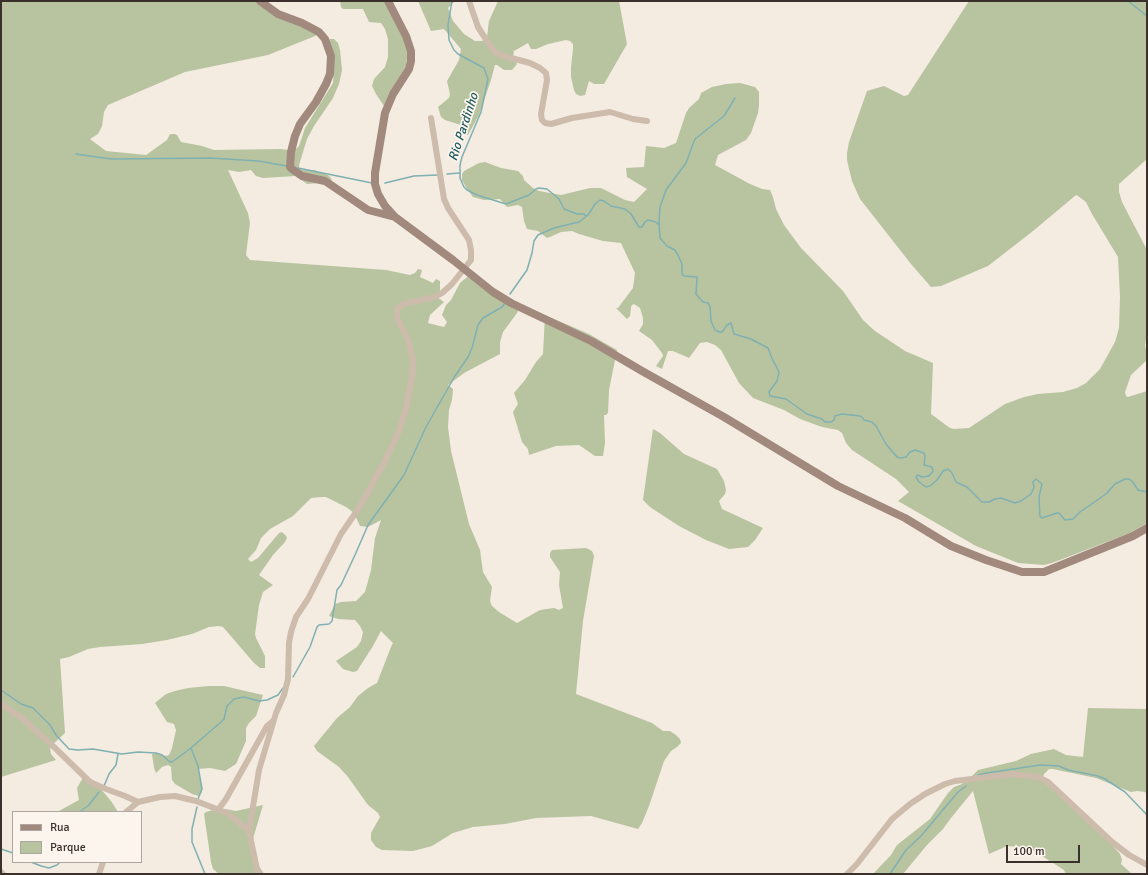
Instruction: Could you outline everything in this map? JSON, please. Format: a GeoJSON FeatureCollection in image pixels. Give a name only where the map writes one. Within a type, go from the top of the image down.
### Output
{"type":"FeatureCollection","features":[{"type":"Feature","properties":{"kind":"main road"},"geometry":{"type":"LineString","coordinates":[[260,1],[278,14],[302,23],[319,32],[325,39],[331,56],[330,74],[326,84],[316,102],[300,124],[295,136],[291,152],[290,167],[302,176],[325,181],[368,210],[395,217]]}},
{"type":"Feature","properties":{"kind":"main road"},"geometry":{"type":"LineString","coordinates":[[388,1],[406,36],[410,46],[411,57],[409,69],[386,108],[375,173],[376,188],[380,199],[395,217],[464,268],[493,292],[511,303],[591,341],[714,411],[838,486],[905,518],[952,546],[986,560],[1022,572],[1044,572],[1133,536],[1147,528]]}},
{"type":"Feature","properties":{"kind":"street"},"geometry":{"type":"LineString","coordinates":[[470,1],[478,27],[495,52],[500,55],[530,63],[546,73],[547,80],[541,114],[542,120],[545,123],[551,124],[572,118],[610,112],[633,119],[647,121]]}},
{"type":"Feature","properties":{"kind":"street"},"geometry":{"type":"LineString","coordinates":[[258,874],[248,831],[259,770],[288,679],[289,643],[291,632],[296,617],[308,599],[341,534],[385,462],[399,431],[406,408],[412,377],[413,360],[408,340],[397,318],[397,309],[403,304],[435,297],[442,293],[452,284],[470,260],[470,244],[445,203],[431,118]]}},
{"type":"Feature","properties":{"kind":"street"},"geometry":{"type":"LineString","coordinates":[[1,704],[22,718],[90,782],[106,790],[126,796],[138,802]]}},
{"type":"Feature","properties":{"kind":"street"},"geometry":{"type":"LineString","coordinates":[[218,810],[226,799],[267,726],[274,720]]}},
{"type":"Feature","properties":{"kind":"street"},"geometry":{"type":"LineString","coordinates":[[846,874],[857,864],[892,819],[925,794],[945,784],[955,781],[1013,774],[1038,777],[1048,782],[1112,842],[1129,856],[1147,865]]}},
{"type":"Feature","properties":{"kind":"street"},"geometry":{"type":"LineString","coordinates":[[127,811],[138,802],[160,797],[175,796],[196,801],[227,813],[248,831]]}},
{"type":"Feature","properties":{"kind":"street"},"geometry":{"type":"LineString","coordinates":[[99,874],[103,863]]}},
{"type":"Feature","properties":{"kind":"green space"},"geometry":{"type":"Polygon","coordinates":[[[1,1],[265,1],[272,8],[320,34],[268,55],[185,72],[108,105],[104,112],[102,126],[98,134],[90,139],[106,151],[146,155],[167,140],[170,134],[177,135],[181,142],[214,150],[296,149],[299,146],[305,128],[333,83],[334,68],[327,42],[330,39],[334,39],[338,43],[342,70],[339,84],[333,98],[307,139],[299,165],[299,168],[303,170],[314,170],[328,175],[332,182],[307,184],[296,176],[263,178],[256,176],[251,170],[239,172],[228,170],[248,213],[250,223],[246,255],[250,260],[386,270],[410,275],[415,273],[418,269],[422,270],[420,277],[433,283],[436,279],[440,281],[440,294],[437,297],[444,302],[430,315],[428,323],[444,327],[447,322],[442,315],[446,305],[451,300],[460,283],[472,273],[487,285],[521,305],[503,332],[500,342],[500,354],[464,373],[448,385],[453,389],[449,410],[448,427],[451,451],[469,524],[480,550],[483,572],[492,587],[490,601],[492,606],[499,612],[517,623],[540,610],[554,608],[559,610],[563,608],[559,585],[560,572],[550,557],[550,553],[552,550],[586,548],[592,551],[594,556],[583,621],[576,694],[652,723],[663,731],[670,731],[680,739],[681,743],[671,751],[664,761],[649,806],[638,829],[591,816],[536,818],[505,824],[473,827],[453,833],[432,846],[413,851],[382,850],[376,847],[371,840],[371,833],[380,817],[378,813],[368,805],[339,767],[317,751],[314,746],[337,718],[350,707],[358,696],[377,683],[393,643],[381,631],[357,671],[353,672],[343,669],[336,661],[357,647],[361,641],[363,632],[355,620],[338,619],[329,616],[335,604],[356,601],[365,592],[371,570],[375,538],[381,520],[368,527],[360,526],[354,513],[346,507],[326,497],[311,498],[293,516],[270,529],[261,538],[256,550],[248,559],[251,562],[258,558],[279,533],[282,532],[286,536],[287,538],[285,542],[273,555],[259,575],[273,585],[263,592],[259,605],[255,634],[265,656],[265,668],[260,668],[254,663],[223,627],[219,626],[209,627],[192,634],[167,640],[88,649],[60,659],[65,733],[50,747],[51,754],[56,760],[1,777],[1,1]]]}},
{"type":"Feature","properties":{"kind":"green space"},"geometry":{"type":"Polygon","coordinates":[[[340,1],[390,1],[409,43],[406,66],[389,93],[384,106],[372,86],[374,79],[385,67],[388,57],[388,39],[385,29],[381,23],[369,22],[363,9],[343,9],[340,1]]]}},
{"type":"Feature","properties":{"kind":"green space"},"geometry":{"type":"Polygon","coordinates":[[[418,1],[455,1],[448,8],[453,21],[464,34],[475,41],[482,41],[487,37],[489,21],[498,1],[619,1],[627,44],[604,84],[594,84],[589,81],[585,95],[580,96],[576,94],[574,90],[571,77],[573,44],[566,40],[548,44],[536,49],[531,49],[528,43],[514,51],[513,57],[517,64],[512,70],[504,70],[495,65],[479,115],[468,135],[466,135],[464,128],[461,125],[445,120],[441,117],[438,107],[449,98],[450,94],[447,81],[459,60],[461,49],[444,29],[431,31],[418,1]]]}},
{"type":"Feature","properties":{"kind":"green space"},"geometry":{"type":"Polygon","coordinates":[[[969,1],[1147,1],[1147,159],[1119,184],[1119,192],[1122,202],[1147,250],[1147,334],[1145,346],[1147,360],[1131,375],[1125,392],[1126,396],[1128,397],[1147,391],[1147,523],[1130,533],[1044,565],[1018,563],[976,546],[898,501],[909,492],[896,479],[852,450],[846,443],[842,433],[838,430],[822,427],[800,419],[784,410],[753,398],[739,383],[721,350],[715,345],[707,342],[700,343],[689,358],[673,351],[668,351],[662,369],[656,366],[663,356],[652,340],[639,331],[643,324],[640,308],[634,304],[632,305],[630,316],[627,319],[616,308],[618,308],[633,288],[635,273],[621,243],[603,241],[572,231],[561,232],[547,238],[538,231],[527,229],[522,207],[518,205],[507,207],[500,199],[484,200],[473,197],[462,180],[462,174],[464,171],[479,163],[485,162],[501,168],[518,171],[523,176],[524,180],[539,191],[561,195],[590,188],[601,188],[625,200],[634,202],[647,189],[627,177],[626,168],[644,167],[646,146],[664,148],[676,143],[686,113],[689,108],[699,99],[701,93],[712,87],[726,84],[740,83],[755,87],[759,92],[759,105],[758,113],[751,133],[746,140],[718,155],[715,165],[750,184],[762,189],[770,190],[776,209],[784,225],[801,248],[843,291],[863,320],[875,331],[905,351],[933,363],[931,414],[950,428],[969,428],[1005,404],[1038,394],[1063,392],[1077,388],[1086,383],[1100,369],[1115,342],[1119,328],[1120,297],[1118,257],[1086,202],[1076,195],[988,266],[941,286],[931,287],[860,199],[852,181],[847,160],[847,153],[849,142],[867,91],[884,86],[904,96],[908,95],[969,1]]]}},
{"type":"Feature","properties":{"kind":"green space"},"geometry":{"type":"Polygon","coordinates":[[[545,315],[589,334],[617,350],[609,390],[608,413],[604,415],[605,443],[603,456],[595,456],[579,445],[556,446],[529,455],[528,449],[522,442],[513,412],[518,404],[514,393],[543,354],[545,315]]]}},
{"type":"Feature","properties":{"kind":"green space"},"geometry":{"type":"Polygon","coordinates":[[[653,429],[660,433],[684,454],[717,469],[724,481],[726,490],[725,494],[719,501],[722,509],[763,528],[748,547],[729,549],[706,540],[679,526],[650,507],[643,500],[653,429]]]}},
{"type":"Feature","properties":{"kind":"green space"},"geometry":{"type":"Polygon","coordinates":[[[209,686],[224,686],[263,695],[256,716],[246,728],[246,741],[236,764],[225,771],[210,768],[198,769],[202,787],[202,792],[199,796],[192,794],[175,784],[172,780],[171,767],[168,765],[162,767],[156,773],[152,754],[157,753],[166,756],[169,755],[176,730],[174,724],[167,722],[155,703],[166,694],[175,691],[209,686]]]}},
{"type":"Feature","properties":{"kind":"green space"},"geometry":{"type":"Polygon","coordinates":[[[1088,708],[1147,709],[1147,795],[1145,792],[1131,792],[1096,778],[1053,769],[1049,769],[1044,774],[1042,780],[1111,844],[1120,854],[1122,860],[1121,864],[1132,874],[1066,874],[1064,870],[1034,851],[1020,847],[1007,846],[989,854],[973,791],[943,829],[927,845],[903,874],[873,874],[891,855],[897,845],[930,819],[954,787],[962,784],[967,778],[970,778],[978,770],[1016,761],[1031,754],[1054,749],[1066,755],[1083,757],[1088,708]]]}},
{"type":"Feature","properties":{"kind":"green space"},"geometry":{"type":"Polygon","coordinates":[[[84,776],[93,780],[117,811],[59,811],[79,800],[77,788],[84,776]]]}},
{"type":"Feature","properties":{"kind":"green space"},"geometry":{"type":"Polygon","coordinates":[[[263,805],[252,842],[259,866],[264,874],[219,874],[213,869],[211,862],[204,814],[217,809],[236,811],[263,805]]]}},
{"type":"Feature","properties":{"kind":"waterway","name":"Rio Pardinho"},"geometry":{"type":"LineString","coordinates":[[452,1],[448,25],[449,40],[454,50],[458,54],[484,68],[488,79],[481,112],[460,165],[460,178],[464,187],[477,195],[506,204],[529,195],[536,189],[547,189],[559,199],[564,209],[577,214],[584,214],[586,216]]}},
{"type":"Feature","properties":{"kind":"waterway"},"geometry":{"type":"LineString","coordinates":[[1128,1],[1147,16]]}},
{"type":"Feature","properties":{"kind":"waterway","name":"Rio Pardinho"},"geometry":{"type":"LineString","coordinates":[[735,98],[724,116],[695,139],[686,163],[666,190],[660,207],[660,238],[667,246],[675,250],[682,264],[682,274],[684,276],[697,277],[696,294],[703,302],[708,303],[710,306],[711,321],[715,330],[722,332],[727,325],[731,323],[734,334],[751,339],[768,348],[779,372],[777,381],[769,392],[770,396],[786,399],[807,414],[822,419],[825,422],[831,422],[834,420],[835,416],[842,414],[860,416],[864,420],[872,422],[876,426],[886,444],[897,457],[906,457],[910,452],[915,450],[924,453],[924,465],[932,467],[933,471],[929,476],[922,477],[918,475],[916,477],[919,482],[926,487],[930,486],[937,480],[943,471],[948,469],[952,473],[956,482],[967,487],[982,502],[989,502],[1001,498],[1015,503],[1031,494],[1034,487],[1033,482],[1036,479],[1042,484],[1039,497],[1040,516],[1042,518],[1059,513],[1065,520],[1073,519],[1080,512],[1106,494],[1115,484],[1125,479],[1129,479],[1133,482],[1138,490],[1147,492]]}},
{"type":"Feature","properties":{"kind":"waterway"},"geometry":{"type":"LineString","coordinates":[[76,154],[111,159],[210,158],[258,161],[287,166]]}},
{"type":"Feature","properties":{"kind":"waterway"},"geometry":{"type":"LineString","coordinates":[[298,168],[372,183]]}},
{"type":"Feature","properties":{"kind":"waterway"},"geometry":{"type":"LineString","coordinates":[[447,174],[459,173]]}},
{"type":"Feature","properties":{"kind":"waterway"},"geometry":{"type":"LineString","coordinates":[[385,183],[414,176],[438,175]]}},
{"type":"Feature","properties":{"kind":"waterway"},"geometry":{"type":"LineString","coordinates":[[510,294],[527,270],[534,241],[538,235],[554,228],[579,222],[588,215],[595,204],[600,200],[611,206],[625,209],[631,214],[639,227],[642,227],[648,220],[656,222],[659,225]]}},
{"type":"Feature","properties":{"kind":"waterway"},"geometry":{"type":"LineString","coordinates":[[293,677],[310,647],[317,627],[319,625],[329,624],[332,621],[337,590],[341,585],[368,525],[404,475],[426,427],[455,376],[468,357],[478,325],[483,318],[502,307],[505,303]]}},
{"type":"Feature","properties":{"kind":"waterway"},"geometry":{"type":"LineString","coordinates":[[1,690],[21,704],[33,708],[50,725],[56,735],[69,749],[93,749],[122,754],[138,752],[156,753],[172,762],[191,748],[224,719],[227,706],[234,699],[244,697],[259,701],[267,700],[278,695],[283,688]]}},
{"type":"Feature","properties":{"kind":"waterway"},"geometry":{"type":"LineString","coordinates":[[191,748],[198,766],[202,789],[198,799]]}},
{"type":"Feature","properties":{"kind":"waterway"},"geometry":{"type":"LineString","coordinates":[[104,786],[109,774],[116,765],[118,754]]}},
{"type":"Feature","properties":{"kind":"waterway"},"geometry":{"type":"LineString","coordinates":[[978,775],[1040,765],[1059,766],[1068,770],[1098,776],[1105,779],[1125,792],[1147,815]]}},
{"type":"Feature","properties":{"kind":"waterway"},"geometry":{"type":"LineString","coordinates":[[890,874],[906,850],[921,836],[958,792],[966,786]]}},
{"type":"Feature","properties":{"kind":"waterway"},"geometry":{"type":"LineString","coordinates":[[80,811],[88,806],[99,792]]}},
{"type":"Feature","properties":{"kind":"waterway"},"geometry":{"type":"LineString","coordinates":[[197,807],[192,829],[192,842],[205,874]]}},
{"type":"Feature","properties":{"kind":"waterway"},"geometry":{"type":"LineString","coordinates":[[1,849],[12,853]]}},
{"type":"Feature","properties":{"kind":"waterway"},"geometry":{"type":"LineString","coordinates":[[34,863],[49,868],[59,863]]}}]}
